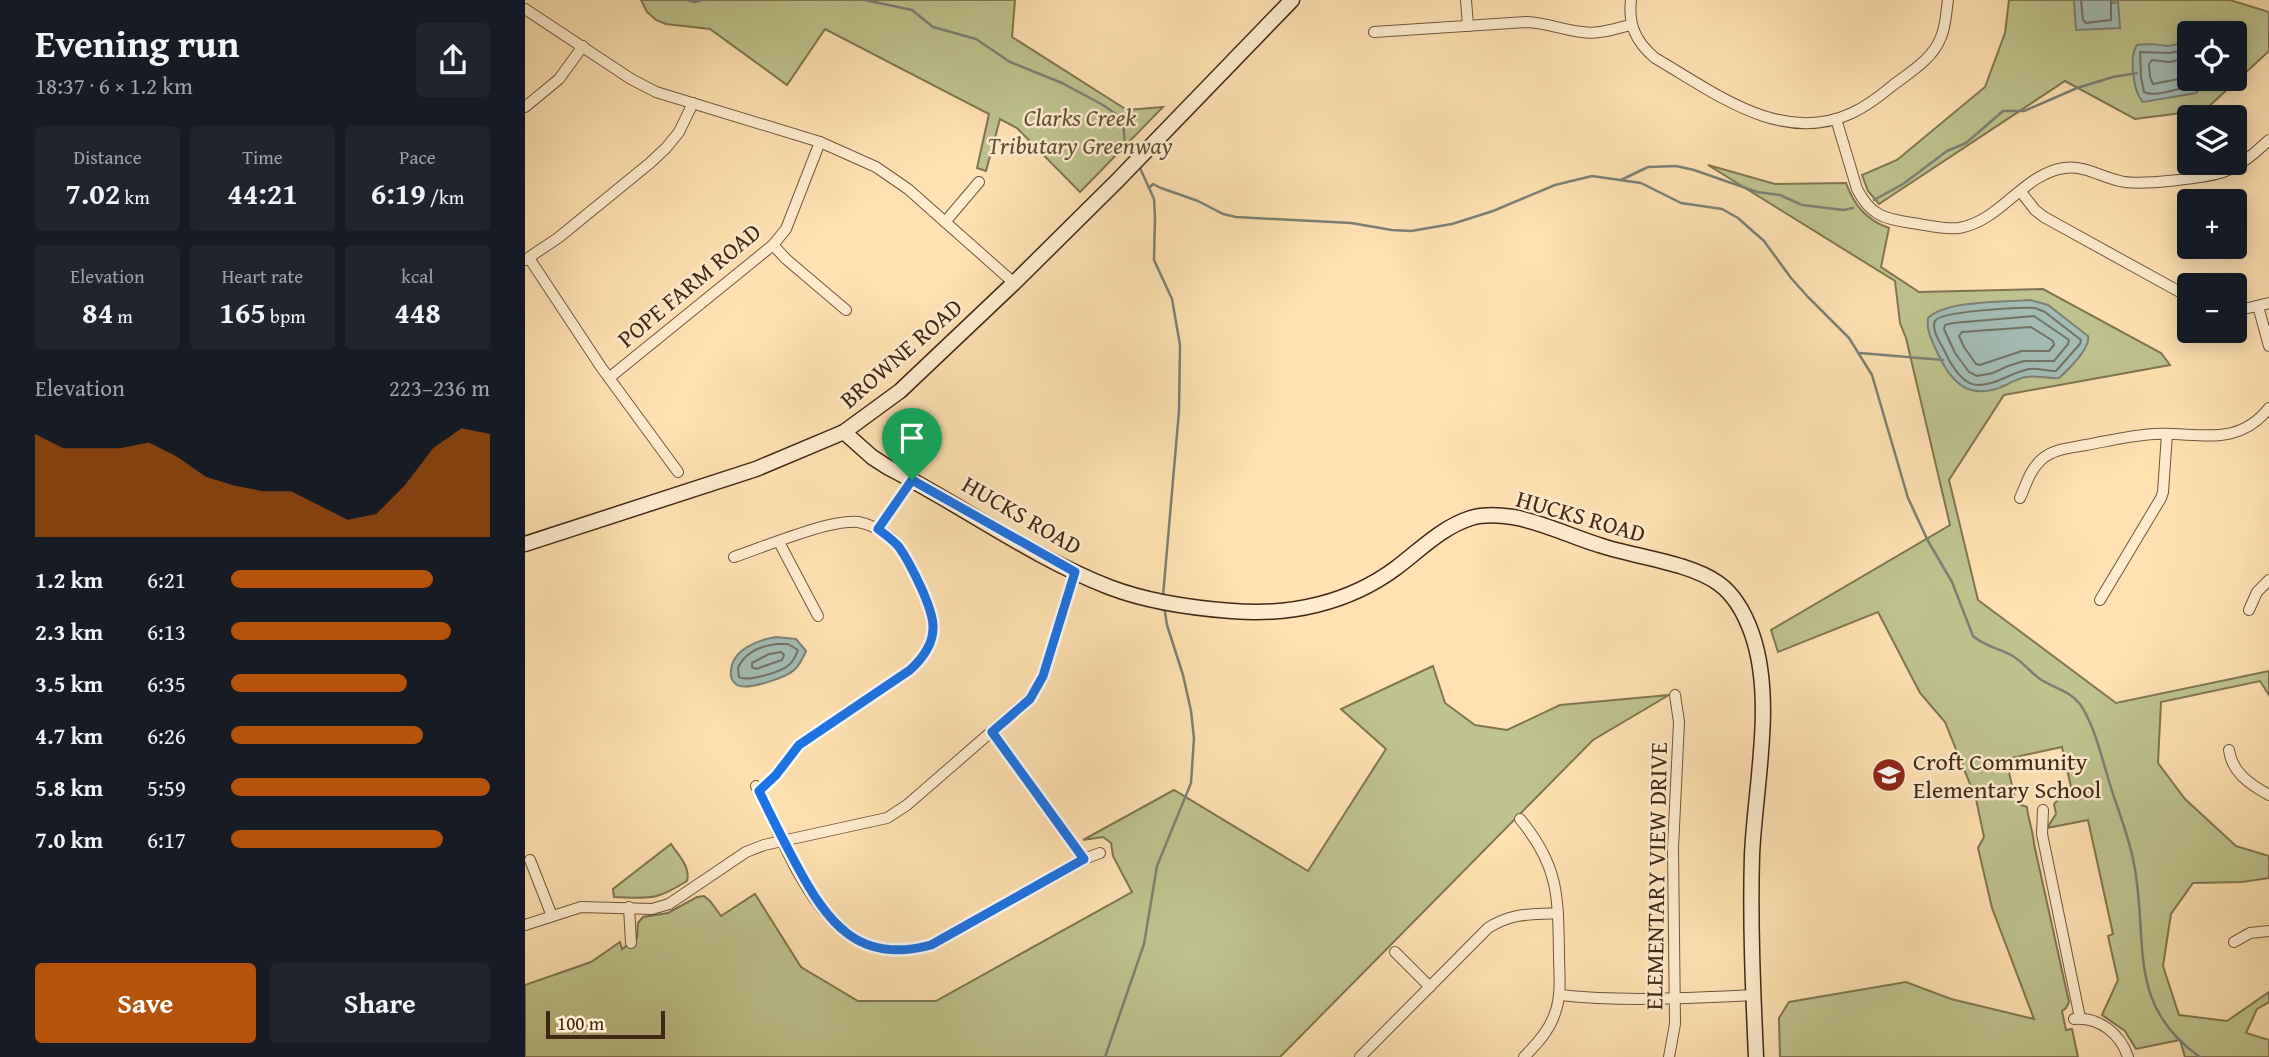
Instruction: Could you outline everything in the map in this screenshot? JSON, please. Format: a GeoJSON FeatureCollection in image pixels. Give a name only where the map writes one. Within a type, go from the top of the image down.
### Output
{"type":"FeatureCollection","features":[{"type":"Feature","properties":{"kind":"main road","name":"BROWNE ROAD"},"geometry":{"type":"LineString","coordinates":[[525,544],[756,470],[844,432],[899,391],[1014,284],[1292,0]]}},
{"type":"Feature","properties":{"kind":"main road","name":"HUCKS ROAD"},"geometry":{"type":"LineString","coordinates":[[844,432],[872,457],[1075,572],[1112,588],[1171,604],[1253,612],[1281,611],[1326,603],[1374,583],[1450,527],[1472,518],[1495,515],[1525,519],[1601,546],[1690,570],[1719,584],[1745,616],[1755,646],[1762,688],[1752,858],[1756,1057]]}},
{"type":"Feature","properties":{"kind":"street"},"geometry":{"type":"LineString","coordinates":[[1466,0],[1468,26]]}},
{"type":"Feature","properties":{"kind":"street"},"geometry":{"type":"LineString","coordinates":[[1631,0],[1632,24],[1638,40],[1655,58],[1757,115],[1793,124],[1818,124],[1850,114],[1872,101],[1928,57],[1938,46],[1942,36],[1948,0]]}},
{"type":"Feature","properties":{"kind":"street"},"geometry":{"type":"LineString","coordinates":[[525,9],[631,79],[656,92],[820,142],[876,167],[908,189],[1014,284]]}},
{"type":"Feature","properties":{"kind":"street"},"geometry":{"type":"LineString","coordinates":[[1374,32],[1538,23],[1596,33],[1632,24]]}},
{"type":"Feature","properties":{"kind":"street"},"geometry":{"type":"LineString","coordinates":[[525,107],[559,79],[583,46]]}},
{"type":"Feature","properties":{"kind":"street"},"geometry":{"type":"LineString","coordinates":[[678,472],[527,259],[558,238],[666,148],[679,132],[693,103]]}},
{"type":"Feature","properties":{"kind":"street"},"geometry":{"type":"LineString","coordinates":[[1836,119],[1857,188],[1873,211],[1887,219],[1945,228],[1959,228],[1983,220],[2042,176],[2064,168],[2087,169],[2127,183],[2214,174],[2239,165],[2269,140]]}},
{"type":"Feature","properties":{"kind":"street","name":"POPE FARM ROAD"},"geometry":{"type":"LineString","coordinates":[[609,378],[773,245],[786,229],[820,142]]}},
{"type":"Feature","properties":{"kind":"street"},"geometry":{"type":"LineString","coordinates":[[944,222],[979,182]]}},
{"type":"Feature","properties":{"kind":"street"},"geometry":{"type":"LineString","coordinates":[[2021,192],[2044,217],[2177,290]]}},
{"type":"Feature","properties":{"kind":"street"},"geometry":{"type":"LineString","coordinates":[[773,245],[846,310]]}},
{"type":"Feature","properties":{"kind":"street"},"geometry":{"type":"LineString","coordinates":[[2264,304],[2269,346]]}},
{"type":"Feature","properties":{"kind":"street"},"geometry":{"type":"LineString","coordinates":[[2020,498],[2034,468],[2058,450],[2133,436],[2221,435],[2243,431],[2255,424],[2269,408]]}},
{"type":"Feature","properties":{"kind":"street"},"geometry":{"type":"LineString","coordinates":[[2100,600],[2161,498],[2167,434]]}},
{"type":"Feature","properties":{"kind":"street"},"geometry":{"type":"LineString","coordinates":[[878,529],[912,480]]}},
{"type":"Feature","properties":{"kind":"street"},"geometry":{"type":"LineString","coordinates":[[734,557],[838,523],[859,522],[878,529],[901,549],[930,607],[933,628],[928,648],[920,660],[910,670],[799,745],[776,775],[757,789],[814,899],[833,923],[858,940],[888,950],[912,950],[931,945],[1084,859],[1100,853]]}},
{"type":"Feature","properties":{"kind":"street"},"geometry":{"type":"LineString","coordinates":[[779,542],[818,615]]}},
{"type":"Feature","properties":{"kind":"street"},"geometry":{"type":"LineString","coordinates":[[525,925],[581,907],[652,909],[669,904],[746,852],[764,845],[887,818],[907,805],[1030,699],[1043,676],[1075,572]]}},
{"type":"Feature","properties":{"kind":"street"},"geometry":{"type":"LineString","coordinates":[[2249,610],[2257,592],[2269,580]]}},
{"type":"Feature","properties":{"kind":"street","name":"ELEMENTARY VIEW DRIVE"},"geometry":{"type":"LineString","coordinates":[[1669,1057],[1675,1024],[1673,848],[1679,722],[1675,695]]}},
{"type":"Feature","properties":{"kind":"street"},"geometry":{"type":"LineString","coordinates":[[992,732],[1084,859]]}},
{"type":"Feature","properties":{"kind":"street"},"geometry":{"type":"LineString","coordinates":[[2229,750],[2238,772],[2253,786],[2269,795]]}},
{"type":"Feature","properties":{"kind":"street"},"geometry":{"type":"LineString","coordinates":[[2043,810],[2042,834],[2076,1018],[2088,1018],[2115,1034],[2125,1047],[2128,1057]]}},
{"type":"Feature","properties":{"kind":"street"},"geometry":{"type":"LineString","coordinates":[[1520,819],[1533,834],[1555,882],[1560,995],[1555,1015],[1544,1034],[1524,1057]]}},
{"type":"Feature","properties":{"kind":"street"},"geometry":{"type":"LineString","coordinates":[[530,860],[552,916]]}},
{"type":"Feature","properties":{"kind":"street"},"geometry":{"type":"LineString","coordinates":[[629,907],[631,943]]}},
{"type":"Feature","properties":{"kind":"street"},"geometry":{"type":"LineString","coordinates":[[1360,1057],[1488,928],[1513,915],[1558,913]]}},
{"type":"Feature","properties":{"kind":"street"},"geometry":{"type":"LineString","coordinates":[[2234,942],[2250,933],[2269,931]]}},
{"type":"Feature","properties":{"kind":"street"},"geometry":{"type":"LineString","coordinates":[[1395,952],[1430,987]]}},
{"type":"Feature","properties":{"kind":"street"},"geometry":{"type":"LineString","coordinates":[[1560,995],[1675,998],[1754,995]]}},
{"type":"Feature","properties":{"kind":"green space","name":"Clarks Creek Tributary Greenway"},"geometry":{"type":"Polygon","coordinates":[[[641,0],[1015,0],[1012,37],[1127,110],[1163,107],[1080,192],[1017,128],[1000,119],[986,171],[977,168],[989,114],[825,29],[787,85],[710,29],[666,24],[656,20],[647,12],[641,0]]]}},
{"type":"Feature","properties":{"kind":"green space"},"geometry":{"type":"Polygon","coordinates":[[[2009,0],[2230,0],[2269,12],[2269,51],[2247,71],[2247,21],[2177,21],[2177,91],[2226,91],[2210,105],[2177,105],[2177,114],[2135,119],[2065,81],[1879,204],[1868,191],[1862,175],[1897,160],[1985,87],[2005,33],[2009,0]]]}},
{"type":"Feature","properties":{"kind":"green space"},"geometry":{"type":"Polygon","coordinates":[[[1708,165],[1775,184],[1846,183],[1862,211],[1889,228],[1881,267],[1919,292],[2043,289],[2161,353],[2170,365],[2004,395],[1949,480],[1978,600],[2116,703],[2269,671],[2269,695],[2260,681],[2161,702],[2158,763],[2185,799],[2236,846],[2269,856],[2269,878],[2242,882],[2193,883],[2171,914],[2163,966],[2179,1015],[2227,1021],[2269,992],[2269,1002],[2257,1009],[2246,1033],[2269,1040],[2269,1057],[2185,1057],[2180,1040],[2136,1049],[2125,1031],[2102,1015],[2118,980],[2108,936],[2113,934],[2088,820],[2047,828],[2056,814],[2054,804],[2071,787],[2062,747],[2006,759],[2016,803],[2027,807],[2069,1002],[2062,1011],[2066,1030],[2072,1029],[2078,1057],[1780,1057],[1779,1018],[1789,1002],[1906,982],[1951,999],[2034,1019],[1992,908],[1978,848],[1984,837],[1976,799],[1945,722],[1920,693],[1878,612],[1778,652],[1771,630],[1950,525],[1906,338],[1900,323],[1895,281],[1708,165]]]}},
{"type":"Feature","properties":{"kind":"green space"},"geometry":{"type":"Polygon","coordinates":[[[1433,666],[1445,703],[1475,725],[1507,730],[1560,705],[1669,695],[1593,740],[1280,1057],[525,1057],[525,985],[591,962],[620,942],[622,949],[637,938],[638,923],[643,917],[668,913],[697,897],[704,896],[721,916],[755,894],[801,967],[858,1001],[936,1001],[1132,892],[1113,856],[1111,843],[1103,837],[1083,840],[1174,790],[1308,871],[1386,749],[1341,709],[1433,666]]]}},
{"type":"Feature","properties":{"kind":"green space"},"geometry":{"type":"Polygon","coordinates":[[[671,844],[686,866],[687,881],[652,897],[614,897],[613,889],[671,844]]]}},
{"type":"Feature","properties":{"kind":"water"},"geometry":{"type":"Polygon","coordinates":[[[2074,0],[2118,2],[2120,28],[2076,30],[2074,0]]]}},
{"type":"Feature","properties":{"kind":"water"},"geometry":{"type":"Polygon","coordinates":[[[2177,44],[2177,91],[2198,91],[2143,102],[2133,74],[2133,57],[2137,45],[2177,44]]]}},
{"type":"Feature","properties":{"kind":"water"},"geometry":{"type":"Polygon","coordinates":[[[2030,300],[2048,305],[2088,336],[2083,352],[2059,378],[2026,377],[1985,391],[1976,391],[1960,385],[1948,372],[1932,341],[1928,318],[1937,312],[1962,305],[2030,300]]]}},
{"type":"Feature","properties":{"kind":"water"},"geometry":{"type":"Polygon","coordinates":[[[776,637],[796,639],[806,651],[798,666],[790,673],[767,682],[749,686],[735,684],[731,673],[733,663],[741,651],[762,640],[776,637]]]}},
{"type":"Feature","properties":{"kind":"waterway"},"geometry":{"type":"LineString","coordinates":[[687,0],[701,0]]}},
{"type":"Feature","properties":{"kind":"waterway"},"geometry":{"type":"LineString","coordinates":[[865,0],[912,10],[933,27],[976,39],[1010,62],[1062,83],[1103,105],[1123,122],[1125,143],[1132,156]]}},
{"type":"Feature","properties":{"kind":"waterway"},"geometry":{"type":"LineString","coordinates":[[1874,200],[1903,184],[1947,151],[1966,143],[2003,111],[2024,111],[2077,88],[2137,73]]}},
{"type":"Feature","properties":{"kind":"waterway"},"geometry":{"type":"LineString","coordinates":[[1621,180],[1648,167],[1676,166],[1757,192],[1780,195],[1802,205],[1844,210],[1853,208]]}},
{"type":"Feature","properties":{"kind":"waterway"},"geometry":{"type":"LineString","coordinates":[[1140,168],[1154,199],[1154,260],[1172,299],[1180,345],[1179,411],[1163,596]]}},
{"type":"Feature","properties":{"kind":"waterway"},"geometry":{"type":"LineString","coordinates":[[1149,188],[1153,184],[1236,217],[1351,223],[1411,231],[1452,224],[1493,211],[1555,185],[1592,176],[1641,183],[1681,203],[1722,209],[1738,218],[1764,241],[1791,278],[1849,338],[1872,375],[1908,498],[1928,541],[1952,582],[1973,636],[1986,645],[2011,655],[2040,679],[2071,695],[2085,712],[2097,740],[2132,853],[2150,993],[2160,1016],[2176,1037],[2200,1057]]}},
{"type":"Feature","properties":{"kind":"waterway"},"geometry":{"type":"LineString","coordinates":[[1860,353],[1943,360]]}},
{"type":"Feature","properties":{"kind":"waterway"},"geometry":{"type":"LineString","coordinates":[[1105,1057],[1144,944],[1157,866],[1191,783],[1194,738],[1191,711],[1164,606]]}},
{"type":"Feature","properties":{"kind":"place","name":"Croft Community Elementary School"},"geometry":{"type":"Point","coordinates":[1889,775]}},
{"type":"Feature","properties":{"kind":"route"},"geometry":{"type":"LineString","coordinates":[[912,480],[1075,572],[1043,676],[1030,699],[992,732],[1084,859],[931,945],[912,950],[888,950],[868,945],[848,935],[833,923],[814,899],[759,791],[776,775],[799,745],[910,670],[928,648],[933,628],[930,607],[901,549],[878,529],[912,480]]}}]}
